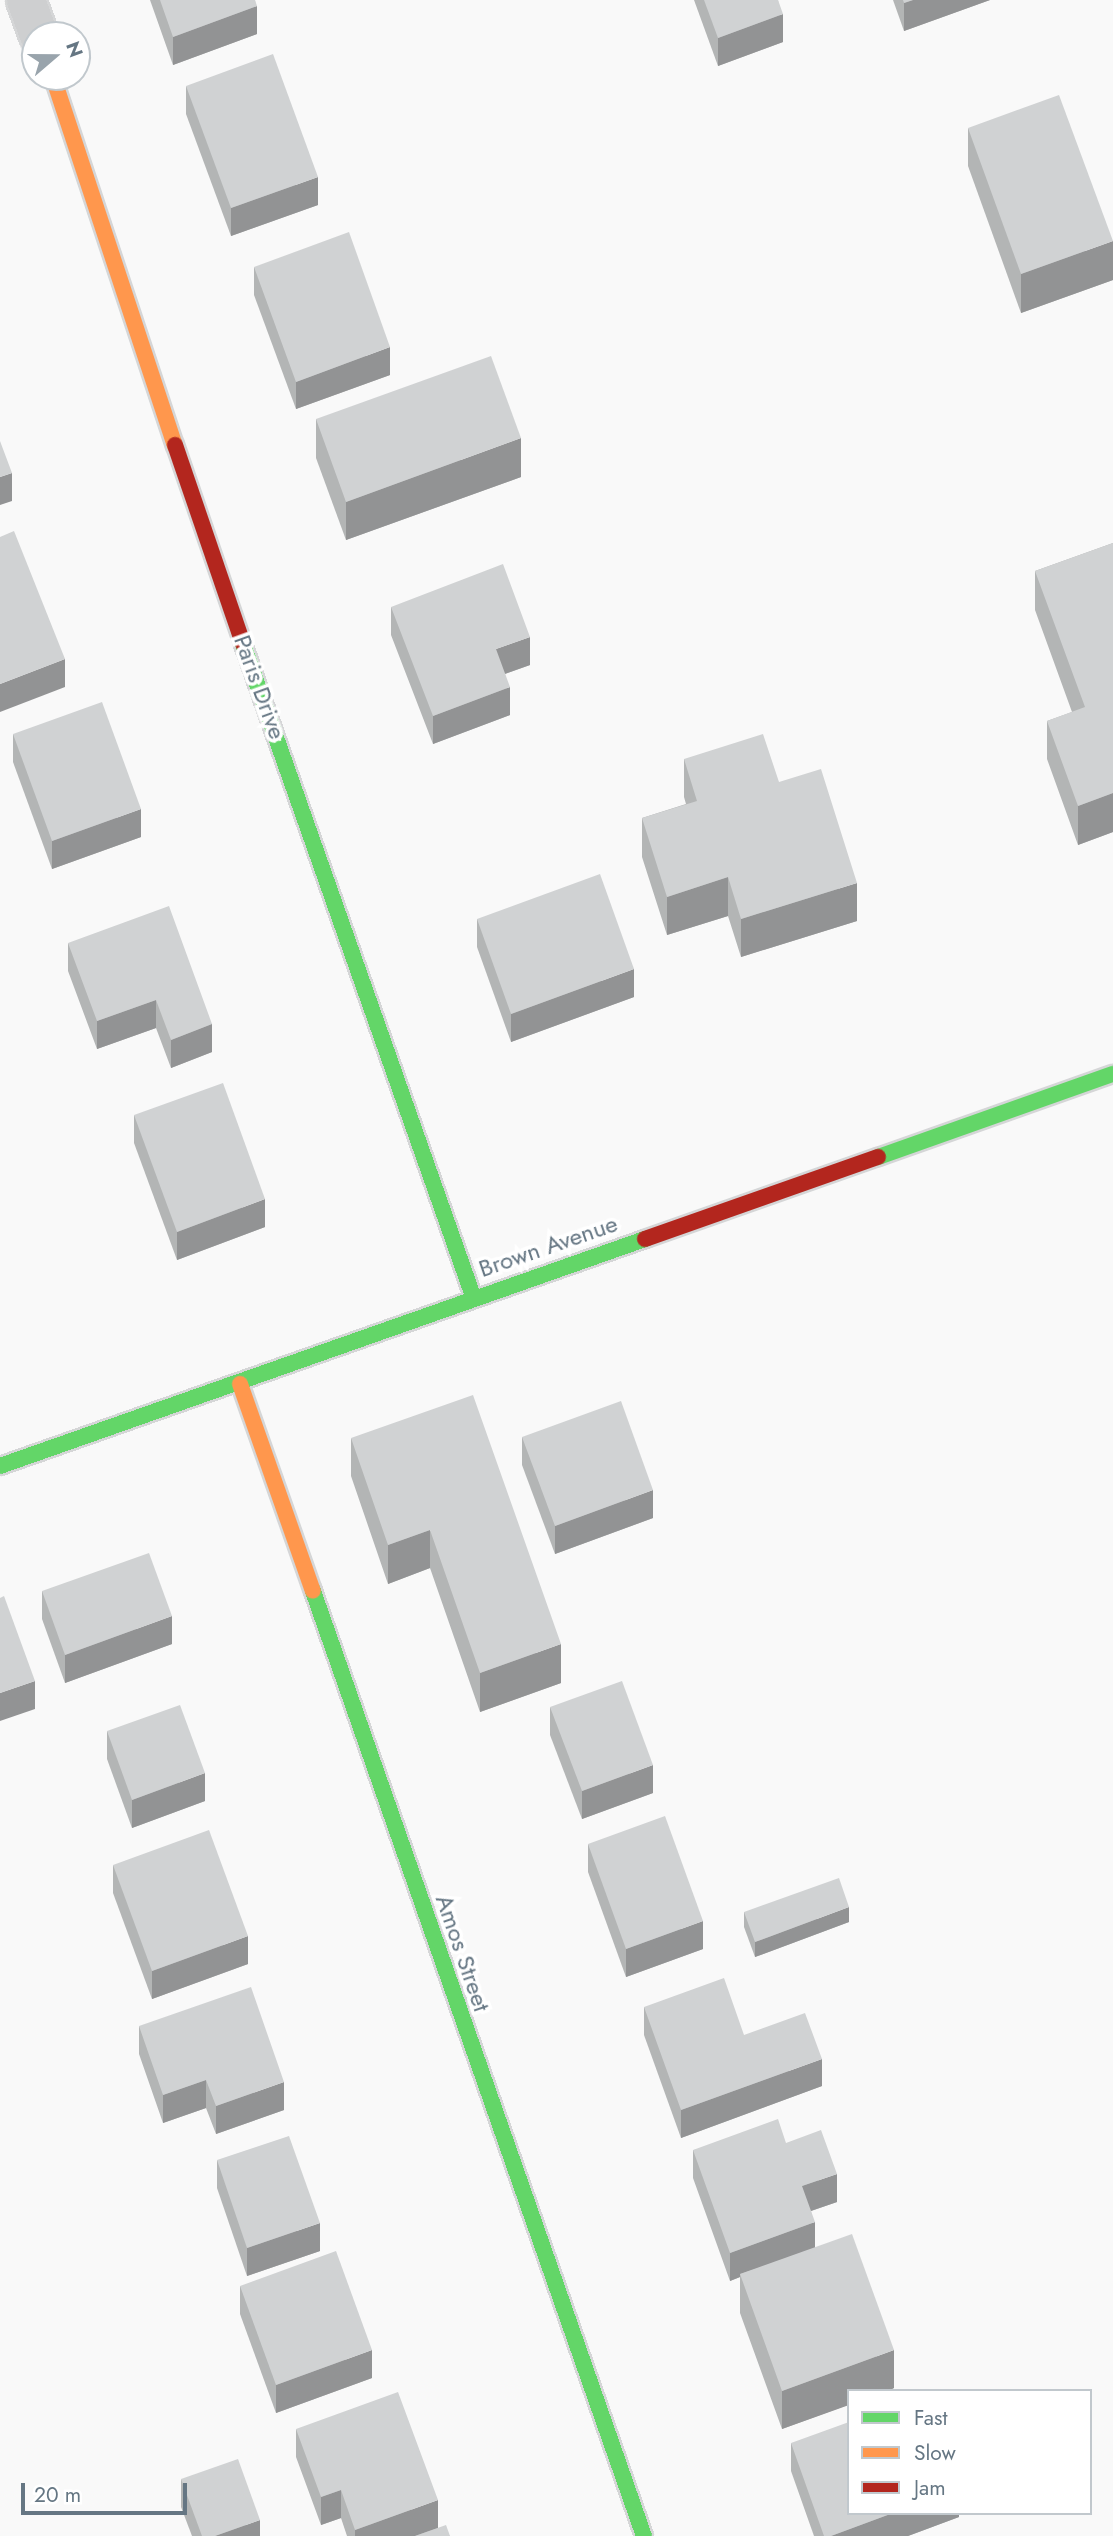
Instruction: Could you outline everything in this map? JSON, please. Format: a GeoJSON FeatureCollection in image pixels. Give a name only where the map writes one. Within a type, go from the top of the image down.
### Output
{"type":"FeatureCollection","features":[{"type":"Feature","properties":{"kind":"street"},"geometry":{"type":"LineString","coordinates":[[26,0],[33,21]]}},
{"type":"Feature","properties":{"kind":"street","name":"Paris Drive"},"geometry":{"type":"LineString","coordinates":[[58,91],[215,562],[473,1296]]}},
{"type":"Feature","properties":{"kind":"street","name":"Brown Avenue"},"geometry":{"type":"LineString","coordinates":[[0,1466],[240,1384],[473,1296],[1113,1074]]}},
{"type":"Feature","properties":{"kind":"street","name":"Amos Street"},"geometry":{"type":"LineString","coordinates":[[240,1384],[644,2536]]}},
{"type":"Feature","properties":{"kind":"building"},"geometry":{"type":"Polygon","coordinates":[[[160,0],[255,0],[257,6],[173,37],[160,0]]]}},
{"type":"Feature","properties":{"kind":"building"},"geometry":{"type":"Polygon","coordinates":[[[704,0],[778,0],[783,14],[718,38],[704,0]]]}},
{"type":"Feature","properties":{"kind":"building"},"geometry":{"type":"Polygon","coordinates":[[[273,54],[318,177],[231,208],[186,86],[273,54]]]}},
{"type":"Feature","properties":{"kind":"building"},"geometry":{"type":"Polygon","coordinates":[[[1059,95],[1113,241],[1021,274],[968,128],[1059,95]]]}},
{"type":"Feature","properties":{"kind":"building"},"geometry":{"type":"Polygon","coordinates":[[[349,232],[390,347],[296,382],[254,267],[349,232]]]}},
{"type":"Feature","properties":{"kind":"building"},"geometry":{"type":"Polygon","coordinates":[[[491,356],[521,438],[346,502],[316,419],[491,356]]]}},
{"type":"Feature","properties":{"kind":"building"},"geometry":{"type":"Polygon","coordinates":[[[0,441],[12,473],[0,477],[0,441]]]}},
{"type":"Feature","properties":{"kind":"building"},"geometry":{"type":"Polygon","coordinates":[[[14,531],[65,659],[0,684],[0,537],[14,531]]]}},
{"type":"Feature","properties":{"kind":"building"},"geometry":{"type":"Polygon","coordinates":[[[1113,543],[1113,793],[1078,806],[1047,721],[1085,707],[1035,571],[1113,543]]]}},
{"type":"Feature","properties":{"kind":"building"},"geometry":{"type":"Polygon","coordinates":[[[503,564],[530,637],[496,649],[510,687],[433,716],[391,607],[503,564]]]}},
{"type":"Feature","properties":{"kind":"building"},"geometry":{"type":"Polygon","coordinates":[[[102,702],[141,809],[52,841],[13,734],[102,702]]]}},
{"type":"Feature","properties":{"kind":"building"},"geometry":{"type":"Polygon","coordinates":[[[763,734],[779,782],[821,769],[857,883],[741,919],[728,877],[667,897],[642,818],[697,801],[684,759],[763,734]]]}},
{"type":"Feature","properties":{"kind":"building"},"geometry":{"type":"Polygon","coordinates":[[[600,874],[634,969],[511,1014],[477,919],[600,874]]]}},
{"type":"Feature","properties":{"kind":"building"},"geometry":{"type":"Polygon","coordinates":[[[169,906],[212,1024],[171,1040],[156,1000],[97,1021],[68,943],[169,906]]]}},
{"type":"Feature","properties":{"kind":"building"},"geometry":{"type":"Polygon","coordinates":[[[223,1083],[265,1199],[177,1232],[134,1115],[223,1083]]]}},
{"type":"Feature","properties":{"kind":"building"},"geometry":{"type":"Polygon","coordinates":[[[473,1395],[561,1644],[480,1673],[430,1530],[388,1545],[351,1438],[473,1395]]]}},
{"type":"Feature","properties":{"kind":"building"},"geometry":{"type":"Polygon","coordinates":[[[621,1401],[653,1490],[555,1526],[522,1437],[621,1401]]]}},
{"type":"Feature","properties":{"kind":"building"},"geometry":{"type":"Polygon","coordinates":[[[149,1553],[172,1616],[65,1655],[42,1591],[149,1553]]]}},
{"type":"Feature","properties":{"kind":"building"},"geometry":{"type":"Polygon","coordinates":[[[4,1596],[35,1681],[0,1693],[0,1598],[4,1596]]]}},
{"type":"Feature","properties":{"kind":"building"},"geometry":{"type":"Polygon","coordinates":[[[622,1681],[653,1765],[582,1791],[550,1707],[622,1681]]]}},
{"type":"Feature","properties":{"kind":"building"},"geometry":{"type":"Polygon","coordinates":[[[180,1705],[205,1773],[132,1800],[107,1731],[180,1705]]]}},
{"type":"Feature","properties":{"kind":"building"},"geometry":{"type":"Polygon","coordinates":[[[665,1816],[703,1921],[626,1949],[588,1844],[665,1816]]]}},
{"type":"Feature","properties":{"kind":"building"},"geometry":{"type":"Polygon","coordinates":[[[209,1830],[248,1936],[152,1971],[113,1865],[209,1830]]]}},
{"type":"Feature","properties":{"kind":"building"},"geometry":{"type":"Polygon","coordinates":[[[839,1878],[849,1907],[755,1942],[744,1912],[839,1878]]]}},
{"type":"Feature","properties":{"kind":"building"},"geometry":{"type":"Polygon","coordinates":[[[724,1978],[744,2035],[805,2013],[822,2059],[681,2110],[644,2007],[724,1978]]]}},
{"type":"Feature","properties":{"kind":"building"},"geometry":{"type":"Polygon","coordinates":[[[251,1987],[284,2082],[216,2106],[206,2080],[163,2095],[139,2026],[251,1987]]]}},
{"type":"Feature","properties":{"kind":"building"},"geometry":{"type":"Polygon","coordinates":[[[778,2119],[786,2143],[821,2130],[837,2174],[802,2186],[815,2222],[730,2253],[693,2150],[778,2119]]]}},
{"type":"Feature","properties":{"kind":"building"},"geometry":{"type":"Polygon","coordinates":[[[289,2136],[320,2223],[247,2248],[217,2160],[289,2136]]]}},
{"type":"Feature","properties":{"kind":"building"},"geometry":{"type":"Polygon","coordinates":[[[852,2234],[894,2350],[782,2391],[740,2274],[852,2234]]]}},
{"type":"Feature","properties":{"kind":"building"},"geometry":{"type":"Polygon","coordinates":[[[336,2251],[372,2350],[276,2385],[240,2286],[336,2251]]]}},
{"type":"Feature","properties":{"kind":"building"},"geometry":{"type":"Polygon","coordinates":[[[398,2392],[438,2500],[355,2530],[341,2490],[321,2497],[296,2429],[398,2392]]]}},
{"type":"Feature","properties":{"kind":"building"},"geometry":{"type":"Polygon","coordinates":[[[847,2423],[847,2515],[888,2515],[831,2536],[824,2536],[791,2443],[847,2423]]]}},
{"type":"Feature","properties":{"kind":"building"},"geometry":{"type":"Polygon","coordinates":[[[238,2459],[260,2520],[215,2536],[202,2536],[181,2479],[238,2459]]]}},
{"type":"Feature","properties":{"kind":"building"},"geometry":{"type":"Polygon","coordinates":[[[446,2525],[450,2536],[415,2536],[446,2525]]]}},
{"type":"Feature","properties":{"kind":"traffic: fast"},"geometry":{"type":"LineString","coordinates":[[243,644],[473,1296]]}},
{"type":"Feature","properties":{"kind":"traffic: fast"},"geometry":{"type":"LineString","coordinates":[[878,1157],[1113,1074]]}},
{"type":"Feature","properties":{"kind":"traffic: fast"},"geometry":{"type":"LineString","coordinates":[[0,1466],[645,1239]]}},
{"type":"Feature","properties":{"kind":"traffic: fast"},"geometry":{"type":"LineString","coordinates":[[313,1591],[644,2536]]}},
{"type":"Feature","properties":{"kind":"traffic: slow"},"geometry":{"type":"LineString","coordinates":[[58,91],[175,445]]}},
{"type":"Feature","properties":{"kind":"traffic: slow"},"geometry":{"type":"LineString","coordinates":[[240,1384],[313,1591]]}},
{"type":"Feature","properties":{"kind":"traffic: jam"},"geometry":{"type":"LineString","coordinates":[[175,445],[243,644]]}},
{"type":"Feature","properties":{"kind":"traffic: jam"},"geometry":{"type":"LineString","coordinates":[[645,1239],[878,1157]]}}]}
